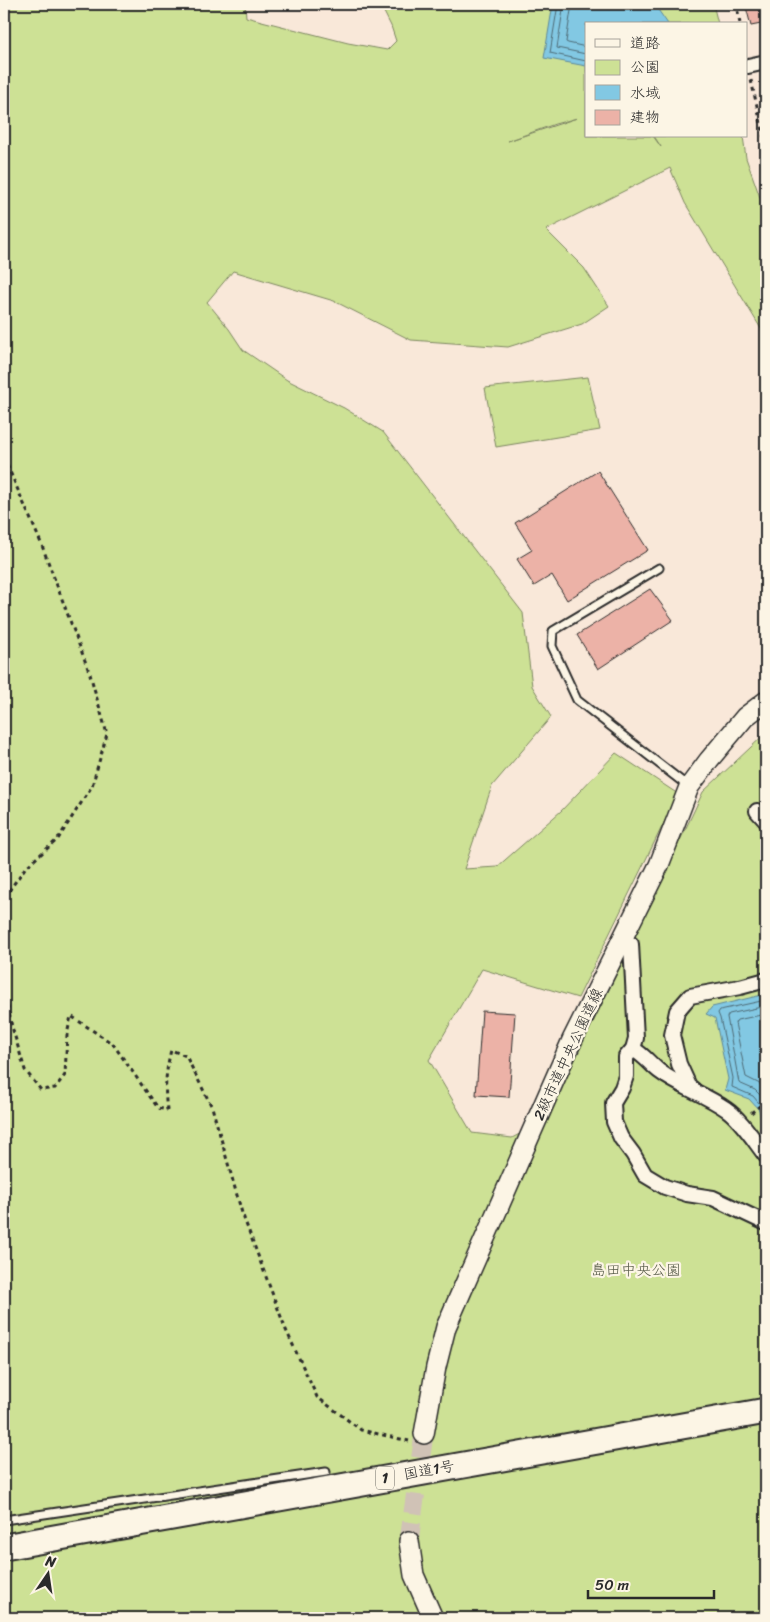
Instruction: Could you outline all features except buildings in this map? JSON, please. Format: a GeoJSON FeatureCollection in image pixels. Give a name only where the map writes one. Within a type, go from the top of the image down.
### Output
{"type":"FeatureCollection","features":[{"type":"Feature","properties":{"kind":"highway","name":"国道1号"},"geometry":{"type":"LineString","coordinates":[[4,1547],[766,1411]]}},
{"type":"Feature","properties":{"kind":"street"},"geometry":{"type":"LineString","coordinates":[[748,66],[766,62]]}},
{"type":"Feature","properties":{"kind":"street","name":"2級市道中央公園道線"},"geometry":{"type":"LineString","coordinates":[[418,1438],[446,1327],[572,1040],[659,865],[689,787],[745,717],[766,701]]}},
{"type":"Feature","properties":{"kind":"street"},"geometry":{"type":"LineString","coordinates":[[631,944],[636,1038],[633,1049],[626,1057],[626,1076],[614,1103],[614,1122],[621,1138],[646,1175],[665,1187],[688,1194],[714,1198],[766,1223]]}},
{"type":"Feature","properties":{"kind":"street"},"geometry":{"type":"LineString","coordinates":[[703,1096],[689,1086],[679,1064],[672,1035],[677,1011],[690,996],[766,980]]}},
{"type":"Feature","properties":{"kind":"street"},"geometry":{"type":"LineString","coordinates":[[633,1049],[683,1086],[726,1109],[735,1116],[766,1156]]}},
{"type":"Feature","properties":{"kind":"street"},"geometry":{"type":"LineString","coordinates":[[409,1541],[414,1575],[434,1618]]}},
{"type":"Feature","properties":{"kind":"lane"},"geometry":{"type":"LineString","coordinates":[[659,568],[553,631],[552,646],[577,700],[689,787]]}},
{"type":"Feature","properties":{"kind":"lane"},"geometry":{"type":"LineString","coordinates":[[4,1520],[326,1472]]}},
{"type":"Feature","properties":{"kind":"path"},"geometry":{"type":"LineString","coordinates":[[734,4],[740,22]]}},
{"type":"Feature","properties":{"kind":"path"},"geometry":{"type":"LineString","coordinates":[[748,66],[766,145]]}},
{"type":"Feature","properties":{"kind":"path"},"geometry":{"type":"LineString","coordinates":[[4,458],[41,543],[90,674],[107,734],[92,786],[58,839],[25,868],[4,898]]}},
{"type":"Feature","properties":{"kind":"path"},"geometry":{"type":"LineString","coordinates":[[4,990],[12,1027],[25,1070],[41,1090],[55,1088],[65,1075],[67,1035],[71,1016],[113,1044],[158,1108],[167,1110],[165,1096],[171,1050],[186,1056],[212,1107],[242,1213],[286,1330],[317,1397],[361,1430],[418,1438]]}},
{"type":"Feature","properties":{"kind":"path"},"geometry":{"type":"LineString","coordinates":[[745,1118],[766,1101]]}},
{"type":"Feature","properties":{"kind":"green space","name":"島田中央公園"},"geometry":{"type":"Polygon","coordinates":[[[4,4],[245,4],[246,17],[348,43],[387,50],[396,41],[380,4],[713,4],[718,22],[585,22],[585,138],[654,138],[661,147],[655,138],[743,138],[746,158],[766,214],[766,337],[685,203],[670,168],[546,230],[584,268],[609,306],[582,324],[508,347],[411,340],[334,301],[233,271],[207,302],[243,350],[287,380],[344,408],[383,432],[523,613],[532,686],[551,717],[492,786],[464,869],[497,867],[561,811],[616,753],[678,794],[578,998],[482,969],[429,1060],[472,1133],[512,1138],[546,1120],[703,792],[766,733],[766,1618],[4,1618],[4,4]],[[577,118],[555,124],[508,141],[577,118]]]}},
{"type":"Feature","properties":{"kind":"green space"},"geometry":{"type":"Polygon","coordinates":[[[588,377],[600,430],[496,447],[485,388],[588,377]]]}},
{"type":"Feature","properties":{"kind":"water"},"geometry":{"type":"Polygon","coordinates":[[[553,4],[654,4],[667,22],[585,22],[585,66],[544,58],[553,4]]]}},
{"type":"Feature","properties":{"kind":"water"},"geometry":{"type":"Polygon","coordinates":[[[766,994],[766,1132],[761,1124],[759,1110],[749,1099],[725,1090],[728,1079],[715,1018],[706,1014],[712,1007],[766,994]]]}},
{"type":"Feature","properties":{"kind":"tunnel"},"geometry":{"type":"LineString","coordinates":[[409,1541],[424,1434]]}}]}
